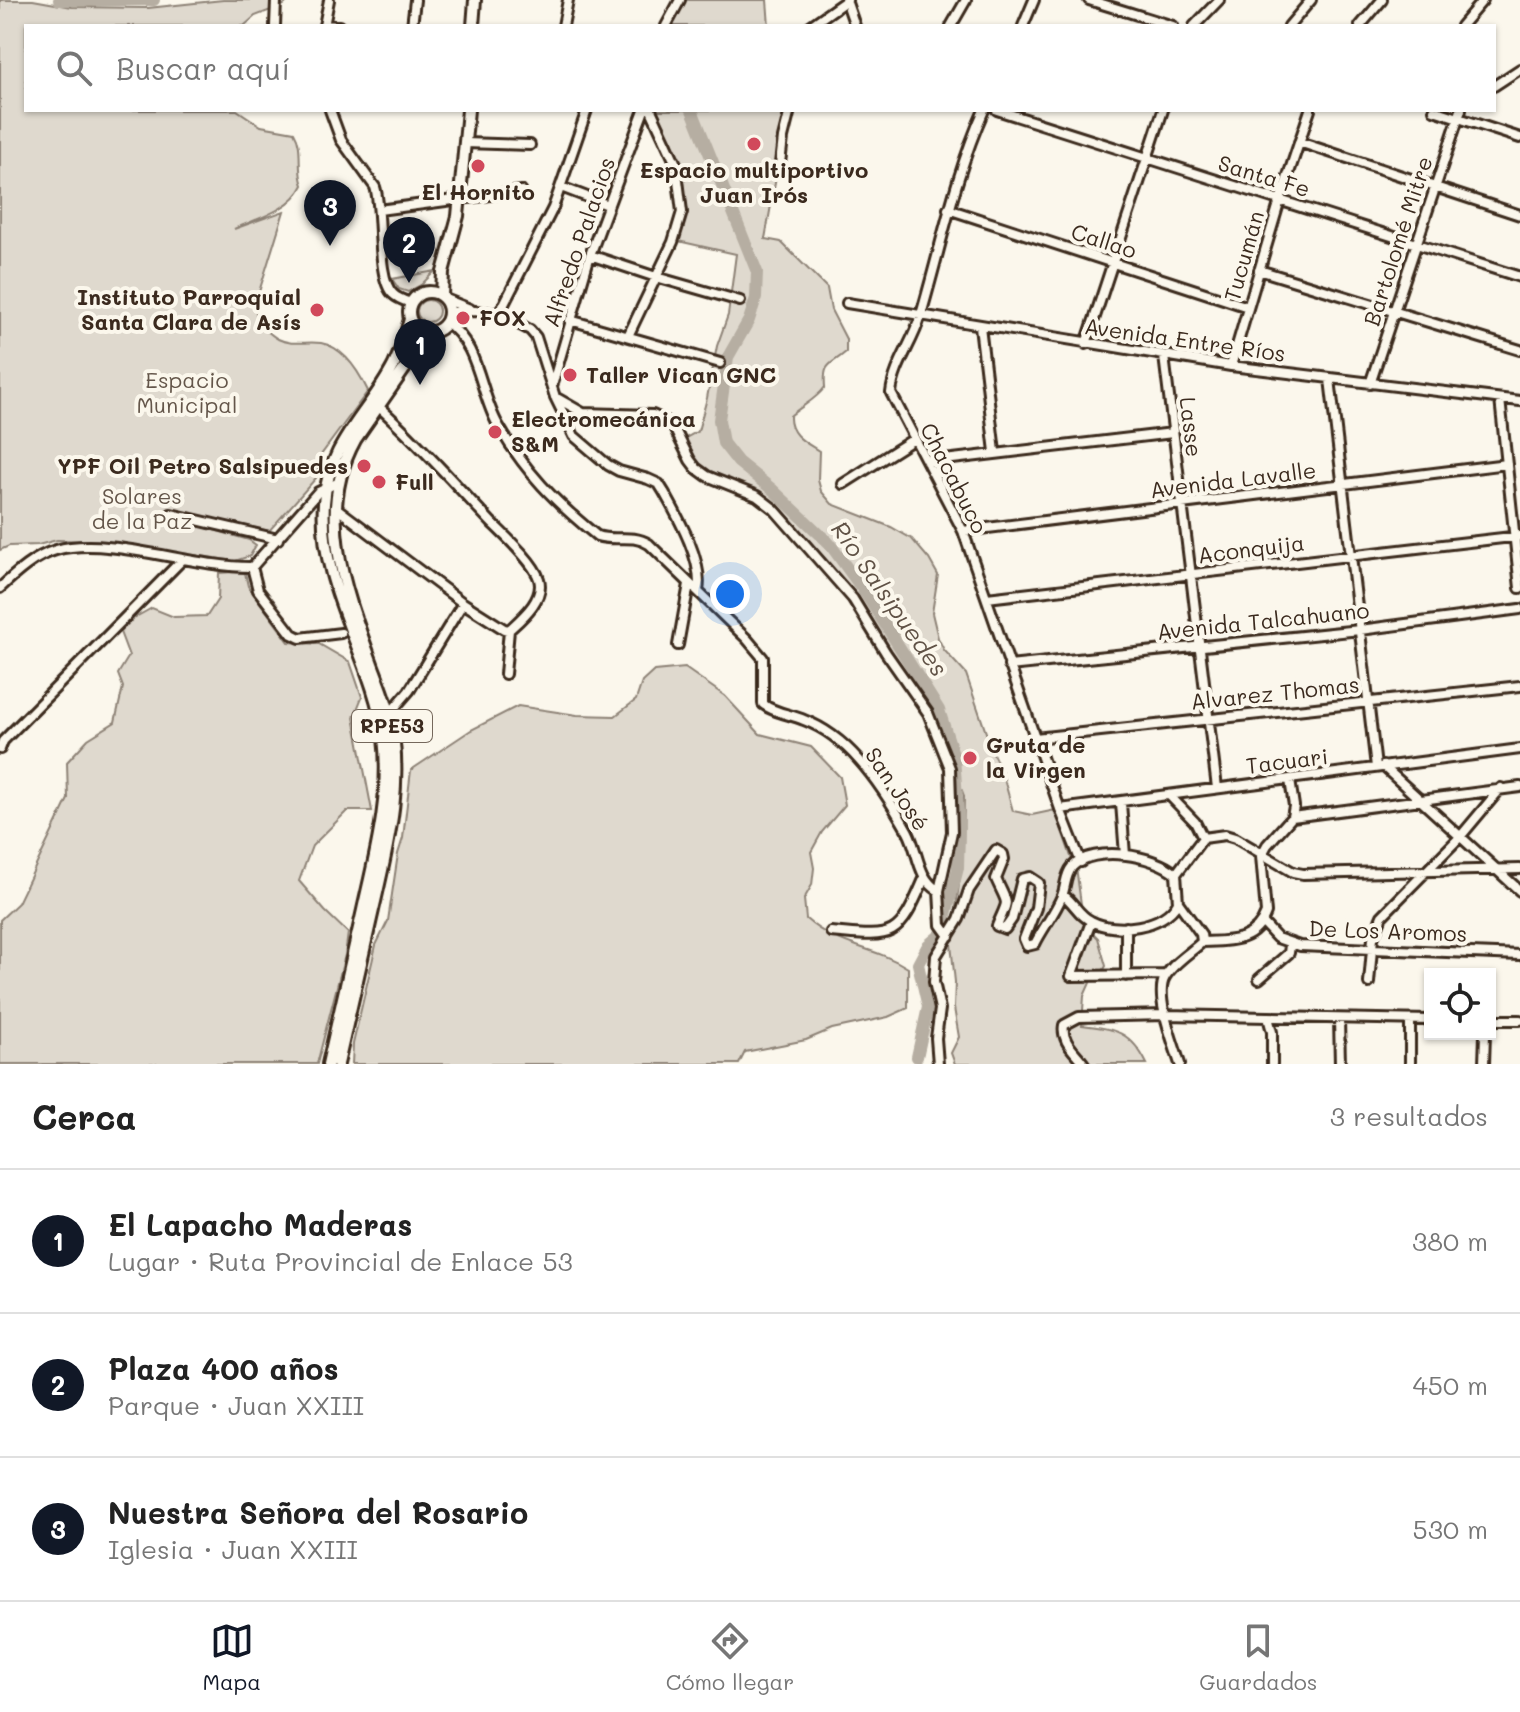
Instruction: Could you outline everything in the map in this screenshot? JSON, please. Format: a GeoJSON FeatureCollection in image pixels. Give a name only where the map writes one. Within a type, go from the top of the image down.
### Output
{"type":"FeatureCollection","features":[{"type":"Feature","properties":{"kind":"main road"},"geometry":{"type":"LineString","coordinates":[[473,24],[475,0]]}},
{"type":"Feature","properties":{"kind":"main road"},"geometry":{"type":"LineString","coordinates":[[448,317],[443,298],[443,272],[460,199],[468,112]]}},
{"type":"Feature","properties":{"kind":"main road"},"geometry":{"type":"LineString","coordinates":[[411,303],[443,272]]}},
{"type":"Feature","properties":{"kind":"main road"},"geometry":{"type":"LineString","coordinates":[[425,292],[443,298]]}},
{"type":"Feature","properties":{"kind":"main road","name":"RPE53"},"geometry":{"type":"LineString","coordinates":[[338,1064],[392,819],[397,774],[390,713],[340,571],[334,507],[347,455],[378,402],[394,365],[410,319],[411,303]]}},
{"type":"Feature","properties":{"kind":"main road","name":"RPE53"},"geometry":{"type":"LineString","coordinates":[[328,1064],[387,791],[381,720],[326,555],[326,486],[342,441],[448,317]]}},
{"type":"Feature","properties":{"kind":"main road"},"geometry":{"type":"LineString","coordinates":[[410,319],[416,328],[433,332]]}},
{"type":"Feature","properties":{"kind":"street"},"geometry":{"type":"LineString","coordinates":[[324,24],[329,0]]}},
{"type":"Feature","properties":{"kind":"street"},"geometry":{"type":"LineString","coordinates":[[412,24],[415,0]]}},
{"type":"Feature","properties":{"kind":"street"},"geometry":{"type":"LineString","coordinates":[[563,24],[568,0]]}},
{"type":"Feature","properties":{"kind":"street"},"geometry":{"type":"LineString","coordinates":[[667,24],[680,0]]}},
{"type":"Feature","properties":{"kind":"street"},"geometry":{"type":"LineString","coordinates":[[813,24],[847,0],[854,24]]}},
{"type":"Feature","properties":{"kind":"street"},"geometry":{"type":"LineString","coordinates":[[952,24],[966,0]]}},
{"type":"Feature","properties":{"kind":"street"},"geometry":{"type":"LineString","coordinates":[[1024,24],[1034,0]]}},
{"type":"Feature","properties":{"kind":"street"},"geometry":{"type":"LineString","coordinates":[[1089,0],[1167,24]]}},
{"type":"Feature","properties":{"kind":"street"},"geometry":{"type":"LineString","coordinates":[[1196,24],[1219,0]]}},
{"type":"Feature","properties":{"kind":"street"},"geometry":{"type":"LineString","coordinates":[[1291,24],[1311,0]]}},
{"type":"Feature","properties":{"kind":"street"},"geometry":{"type":"LineString","coordinates":[[1362,24],[1382,0]]}},
{"type":"Feature","properties":{"kind":"street"},"geometry":{"type":"LineString","coordinates":[[1463,24],[1483,0]]}},
{"type":"Feature","properties":{"kind":"street"},"geometry":{"type":"LineString","coordinates":[[275,24],[276,1]]}},
{"type":"Feature","properties":{"kind":"street"},"geometry":{"type":"LineString","coordinates":[[1496,85],[1520,69]]}},
{"type":"Feature","properties":{"kind":"street"},"geometry":{"type":"LineString","coordinates":[[331,112],[341,140],[375,187],[388,288],[394,296],[411,303]]}},
{"type":"Feature","properties":{"kind":"street"},"geometry":{"type":"LineString","coordinates":[[499,314],[553,208],[586,112]]}},
{"type":"Feature","properties":{"kind":"street","name":"Alfredo Palacios"},"geometry":{"type":"LineString","coordinates":[[554,392],[570,320],[590,255],[643,112]]}},
{"type":"Feature","properties":{"kind":"street"},"geometry":{"type":"LineString","coordinates":[[628,336],[673,242],[682,205],[671,148],[652,112]]}},
{"type":"Feature","properties":{"kind":"street"},"geometry":{"type":"LineString","coordinates":[[779,172],[790,112]]}},
{"type":"Feature","properties":{"kind":"street","name":"Chacabuco"},"geometry":{"type":"LineString","coordinates":[[983,112],[962,159],[920,316],[894,375],[891,393],[963,531],[1081,862]]}},
{"type":"Feature","properties":{"kind":"street","name":"Santa Fe"},"geometry":{"type":"LineString","coordinates":[[1003,112],[1520,277]]}},
{"type":"Feature","properties":{"kind":"street"},"geometry":{"type":"LineString","coordinates":[[1086,344],[1162,112]]}},
{"type":"Feature","properties":{"kind":"street","name":"Tucumán"},"geometry":{"type":"LineString","coordinates":[[1231,366],[1309,112]]}},
{"type":"Feature","properties":{"kind":"street"},"geometry":{"type":"LineString","coordinates":[[1460,114],[1520,138]]}},
{"type":"Feature","properties":{"kind":"street","name":"Bartolomé Mitre"},"geometry":{"type":"LineString","coordinates":[[1370,384],[1460,114]]}},
{"type":"Feature","properties":{"kind":"street"},"geometry":{"type":"LineString","coordinates":[[1299,142],[1520,215]]}},
{"type":"Feature","properties":{"kind":"street"},"geometry":{"type":"LineString","coordinates":[[465,143],[530,145]]}},
{"type":"Feature","properties":{"kind":"street"},"geometry":{"type":"LineString","coordinates":[[561,187],[608,205]]}},
{"type":"Feature","properties":{"kind":"street"},"geometry":{"type":"LineString","coordinates":[[379,210],[521,191]]}},
{"type":"Feature","properties":{"kind":"street","name":"Callao"},"geometry":{"type":"LineString","coordinates":[[948,209],[1248,307]]}},
{"type":"Feature","properties":{"kind":"street"},"geometry":{"type":"LineString","coordinates":[[590,255],[740,301]]}},
{"type":"Feature","properties":{"kind":"street"},"geometry":{"type":"LineString","coordinates":[[1259,270],[1520,350]]}},
{"type":"Feature","properties":{"kind":"street"},"geometry":{"type":"LineString","coordinates":[[443,298],[475,311],[499,314],[536,337],[554,392],[574,436],[608,465],[659,484],[695,558],[700,581],[698,591]]}},
{"type":"Feature","properties":{"kind":"street","name":"Avenida Entre Ríos"},"geometry":{"type":"LineString","coordinates":[[847,303],[1231,366],[1520,401]]}},
{"type":"Feature","properties":{"kind":"street"},"geometry":{"type":"LineString","coordinates":[[448,317],[475,311]]}},
{"type":"Feature","properties":{"kind":"street","name":"San José"},"geometry":{"type":"LineString","coordinates":[[448,317],[468,345],[493,415],[531,477],[597,536],[633,536],[641,539],[698,591],[763,658],[763,704],[827,732],[860,761],[910,835],[924,879]]}},
{"type":"Feature","properties":{"kind":"street"},"geometry":{"type":"LineString","coordinates":[[570,320],[720,363]]}},
{"type":"Feature","properties":{"kind":"street"},"geometry":{"type":"LineString","coordinates":[[980,326],[995,452]]}},
{"type":"Feature","properties":{"kind":"street","name":"Lasse"},"geometry":{"type":"LineString","coordinates":[[1164,356],[1217,788]]}},
{"type":"Feature","properties":{"kind":"street"},"geometry":{"type":"LineString","coordinates":[[1330,379],[1368,701],[1380,767],[1520,891]]}},
{"type":"Feature","properties":{"kind":"street"},"geometry":{"type":"LineString","coordinates":[[554,392],[583,413],[653,415],[672,424],[696,468],[707,476],[757,496],[774,509],[853,599],[928,713],[950,768],[952,832],[939,891],[941,925],[949,936]]}},
{"type":"Feature","properties":{"kind":"street"},"geometry":{"type":"LineString","coordinates":[[1500,399],[1518,536],[1520,588]]}},
{"type":"Feature","properties":{"kind":"street"},"geometry":{"type":"LineString","coordinates":[[378,402],[509,540],[540,579],[537,597],[530,609],[506,630],[505,674]]}},
{"type":"Feature","properties":{"kind":"street"},"geometry":{"type":"LineString","coordinates":[[927,462],[1173,433]]}},
{"type":"Feature","properties":{"kind":"street"},"geometry":{"type":"LineString","coordinates":[[843,484],[914,439]]}},
{"type":"Feature","properties":{"kind":"street","name":"Avenida Lavalle"},"geometry":{"type":"LineString","coordinates":[[963,531],[1507,464]]}},
{"type":"Feature","properties":{"kind":"street"},"geometry":{"type":"LineString","coordinates":[[0,588],[45,554],[68,548],[91,547],[218,566],[252,567],[303,507],[326,486],[339,482]]}},
{"type":"Feature","properties":{"kind":"street"},"geometry":{"type":"LineString","coordinates":[[334,507],[463,603],[506,630]]}},
{"type":"Feature","properties":{"kind":"street"},"geometry":{"type":"LineString","coordinates":[[171,514],[278,539]]}},
{"type":"Feature","properties":{"kind":"street","name":"Aconquija"},"geometry":{"type":"LineString","coordinates":[[987,598],[1518,536]]}},
{"type":"Feature","properties":{"kind":"street"},"geometry":{"type":"LineString","coordinates":[[1,742],[182,560]]}},
{"type":"Feature","properties":{"kind":"street"},"geometry":{"type":"LineString","coordinates":[[252,567],[258,590],[292,634],[300,638],[341,633]]}},
{"type":"Feature","properties":{"kind":"street"},"geometry":{"type":"LineString","coordinates":[[0,573],[8,581]]}},
{"type":"Feature","properties":{"kind":"street"},"geometry":{"type":"LineString","coordinates":[[678,645],[689,584]]}},
{"type":"Feature","properties":{"kind":"street"},"geometry":{"type":"LineString","coordinates":[[390,713],[409,691],[463,603]]}},
{"type":"Feature","properties":{"kind":"street","name":"Avenida Talcahuano"},"geometry":{"type":"LineString","coordinates":[[1009,666],[1360,630],[1520,609]]}},
{"type":"Feature","properties":{"kind":"street","name":"Alvarez Thomas"},"geometry":{"type":"LineString","coordinates":[[1035,738],[1520,686]]}},
{"type":"Feature","properties":{"kind":"street","name":"Tacuari"},"geometry":{"type":"LineString","coordinates":[[1060,809],[1520,749]]}},
{"type":"Feature","properties":{"kind":"street"},"geometry":{"type":"LineString","coordinates":[[1180,1064],[1162,993],[1166,975],[1202,942],[1249,937],[1262,922],[1266,913],[1261,856],[1292,817],[1294,806],[1290,780]]}},
{"type":"Feature","properties":{"kind":"street"},"geometry":{"type":"LineString","coordinates":[[1292,817],[1520,787]]}},
{"type":"Feature","properties":{"kind":"street"},"geometry":{"type":"LineString","coordinates":[[1369,983],[1376,927],[1382,916],[1460,837],[1502,788]]}},
{"type":"Feature","properties":{"kind":"street"},"geometry":{"type":"LineString","coordinates":[[1169,795],[1195,822],[1203,838]]}},
{"type":"Feature","properties":{"kind":"street"},"geometry":{"type":"LineString","coordinates":[[1121,803],[1125,855]]}},
{"type":"Feature","properties":{"kind":"street"},"geometry":{"type":"LineString","coordinates":[[1063,895],[1091,922],[1126,927],[1162,918],[1174,910],[1178,902],[1176,874],[1203,838],[1225,835],[1235,838],[1261,856],[1303,874],[1520,869]]}},
{"type":"Feature","properties":{"kind":"street"},"geometry":{"type":"LineString","coordinates":[[938,1064],[936,1038],[940,1009],[934,982],[936,956],[959,919],[969,890],[996,850],[1003,854],[1004,859],[996,879],[1007,907],[997,926],[1005,929],[1012,919],[1022,879],[1030,877],[1035,880],[1040,890],[1024,939],[1030,947],[1035,944],[1063,895],[1068,873],[1075,864],[1109,855],[1125,855],[1156,861],[1176,874]]}},
{"type":"Feature","properties":{"kind":"street"},"geometry":{"type":"LineString","coordinates":[[831,932],[876,936],[889,934],[915,900],[924,879],[939,891]]}},
{"type":"Feature","properties":{"kind":"street"},"geometry":{"type":"LineString","coordinates":[[1178,902],[1201,934],[1202,942]]}},
{"type":"Feature","properties":{"kind":"street"},"geometry":{"type":"LineString","coordinates":[[1091,922],[1071,976],[1166,975]]}},
{"type":"Feature","properties":{"kind":"street","name":"De Los Aromos"},"geometry":{"type":"LineString","coordinates":[[1262,922],[1277,938],[1290,945],[1520,955]]}},
{"type":"Feature","properties":{"kind":"street"},"geometry":{"type":"LineString","coordinates":[[1126,927],[1126,976]]}},
{"type":"Feature","properties":{"kind":"street"},"geometry":{"type":"LineString","coordinates":[[1259,979],[1289,953],[1290,945]]}},
{"type":"Feature","properties":{"kind":"street"},"geometry":{"type":"LineString","coordinates":[[1084,1064],[1066,1042],[1063,1033],[1064,1025],[1071,1019],[1166,1015],[1424,1020]]}},
{"type":"Feature","properties":{"kind":"street"},"geometry":{"type":"LineString","coordinates":[[1268,1017],[1272,1032],[1272,1064]]}},
{"type":"Feature","properties":{"kind":"street"},"geometry":{"type":"LineString","coordinates":[[1339,1019],[1340,1064]]}},
{"type":"Feature","properties":{"kind":"street"},"geometry":{"type":"LineString","coordinates":[[1410,1020],[1410,1064]]}},
{"type":"Feature","properties":{"kind":"street"},"geometry":{"type":"LineString","coordinates":[[1496,1020],[1520,1020]]}},
{"type":"Feature","properties":{"kind":"street"},"geometry":{"type":"LineString","coordinates":[[1484,1064],[1485,1040]]}},
{"type":"Feature","properties":{"kind":"green space"},"geometry":{"type":"Polygon","coordinates":[[[0,0],[33,0],[72,7],[148,8],[223,0],[289,0],[255,16],[246,24],[24,24],[24,112],[240,112],[261,126],[294,132],[303,185],[298,194],[273,212],[234,229],[284,211],[255,305],[258,323],[283,341],[329,345],[355,369],[368,391],[321,455],[316,478],[269,531],[169,509],[168,517],[249,540],[256,545],[250,556],[235,561],[98,541],[57,540],[0,550],[0,0]]]}},
{"type":"Feature","properties":{"kind":"green space"},"geometry":{"type":"Polygon","coordinates":[[[682,0],[767,0],[769,24],[669,24],[682,0]]]}},
{"type":"Feature","properties":{"kind":"green space"},"geometry":{"type":"Polygon","coordinates":[[[654,112],[788,112],[765,239],[781,242],[827,288],[831,310],[846,339],[846,352],[827,369],[825,387],[790,416],[790,423],[799,437],[819,451],[818,480],[821,491],[832,504],[891,527],[912,539],[938,575],[932,613],[938,638],[944,650],[966,674],[1013,811],[1032,815],[1060,809],[1061,828],[1077,874],[1082,912],[1087,927],[1098,938],[1106,966],[1101,974],[1093,976],[1084,996],[1082,1025],[1113,1030],[1128,1038],[1147,1064],[955,1064],[951,1053],[959,1037],[954,1008],[951,944],[963,855],[964,796],[932,710],[845,582],[782,509],[752,489],[712,474],[687,448],[684,439],[698,431],[717,346],[728,315],[736,254],[678,241],[686,215],[679,161],[672,141],[654,112]]]}},
{"type":"Feature","properties":{"kind":"green space"},"geometry":{"type":"Polygon","coordinates":[[[435,271],[421,285],[408,292],[399,289],[392,279],[435,271]]]}},
{"type":"Feature","properties":{"kind":"green space"},"geometry":{"type":"Polygon","coordinates":[[[424,300],[432,300],[439,311],[432,322],[424,322],[417,315],[417,307],[424,300]]]}},
{"type":"Feature","properties":{"kind":"green space"},"geometry":{"type":"Polygon","coordinates":[[[219,573],[245,573],[248,586],[289,642],[319,644],[350,662],[362,697],[354,717],[372,811],[347,811],[312,846],[299,881],[348,933],[317,1064],[0,1064],[0,920],[18,903],[68,799],[67,762],[88,739],[115,722],[123,687],[118,674],[129,656],[120,632],[134,618],[152,608],[174,617],[207,616],[218,599],[219,573]]]}},
{"type":"Feature","properties":{"kind":"green space"},"geometry":{"type":"Polygon","coordinates":[[[685,668],[725,696],[760,734],[811,747],[840,777],[845,805],[822,832],[811,852],[814,868],[812,885],[804,899],[806,919],[830,935],[908,968],[908,1008],[888,1017],[832,1029],[806,1040],[745,1052],[739,1064],[352,1064],[353,1044],[376,945],[388,921],[411,770],[471,730],[518,706],[577,715],[615,716],[636,700],[642,682],[654,671],[685,668]]]}},
{"type":"Feature","properties":{"kind":"waterway","name":"Río Salsipuedes"},"geometry":{"type":"LineString","coordinates":[[59,0],[154,0]]}},
{"type":"Feature","properties":{"kind":"waterway","name":"Río Salsipuedes"},"geometry":{"type":"LineString","coordinates":[[693,112],[757,272],[756,298],[749,320],[728,357],[719,420],[723,443],[738,462],[829,543],[866,594],[939,710],[954,757],[959,825],[958,868],[941,934],[928,945],[918,964],[928,1007],[917,1057]]}},
{"type":"Feature","properties":{"kind":"place","name":"Espacio multiportivo Juan Irós"},"geometry":{"type":"Point","coordinates":[754,144]}},
{"type":"Feature","properties":{"kind":"place","name":"El Hornito"},"geometry":{"type":"Point","coordinates":[478,166]}},
{"type":"Feature","properties":{"kind":"place","name":"Nuestra Señora del Rosario"},"geometry":{"type":"Point","coordinates":[330,246]}},
{"type":"Feature","properties":{"kind":"place","name":"Plaza 400 años"},"geometry":{"type":"Point","coordinates":[409,283]}},
{"type":"Feature","properties":{"kind":"place","name":"Instituto Parroquial Santa Clara de Asís"},"geometry":{"type":"Point","coordinates":[317,310]}},
{"type":"Feature","properties":{"kind":"place","name":"FOX"},"geometry":{"type":"Point","coordinates":[463,318]}},
{"type":"Feature","properties":{"kind":"place","name":"Taller Vican GNC"},"geometry":{"type":"Point","coordinates":[570,375]}},
{"type":"Feature","properties":{"kind":"place","name":"El Lapacho Maderas"},"geometry":{"type":"Point","coordinates":[420,385]}},
{"type":"Feature","properties":{"kind":"place","name":"Electromecánica S&M"},"geometry":{"type":"Point","coordinates":[495,432]}},
{"type":"Feature","properties":{"kind":"place","name":"YPF Oil Petro Salsipuedes"},"geometry":{"type":"Point","coordinates":[364,466]}},
{"type":"Feature","properties":{"kind":"place","name":"Full"},"geometry":{"type":"Point","coordinates":[379,482]}},
{"type":"Feature","properties":{"kind":"place","name":"Gruta de la Virgen"},"geometry":{"type":"Point","coordinates":[970,758]}},
{"type":"Feature","properties":{"kind":"park label","name":"Espacio Municipal"},"geometry":{"type":"Point","coordinates":[187,392]}},
{"type":"Feature","properties":{"kind":"park label","name":"Solares de la Paz"},"geometry":{"type":"Point","coordinates":[142,508]}}]}
